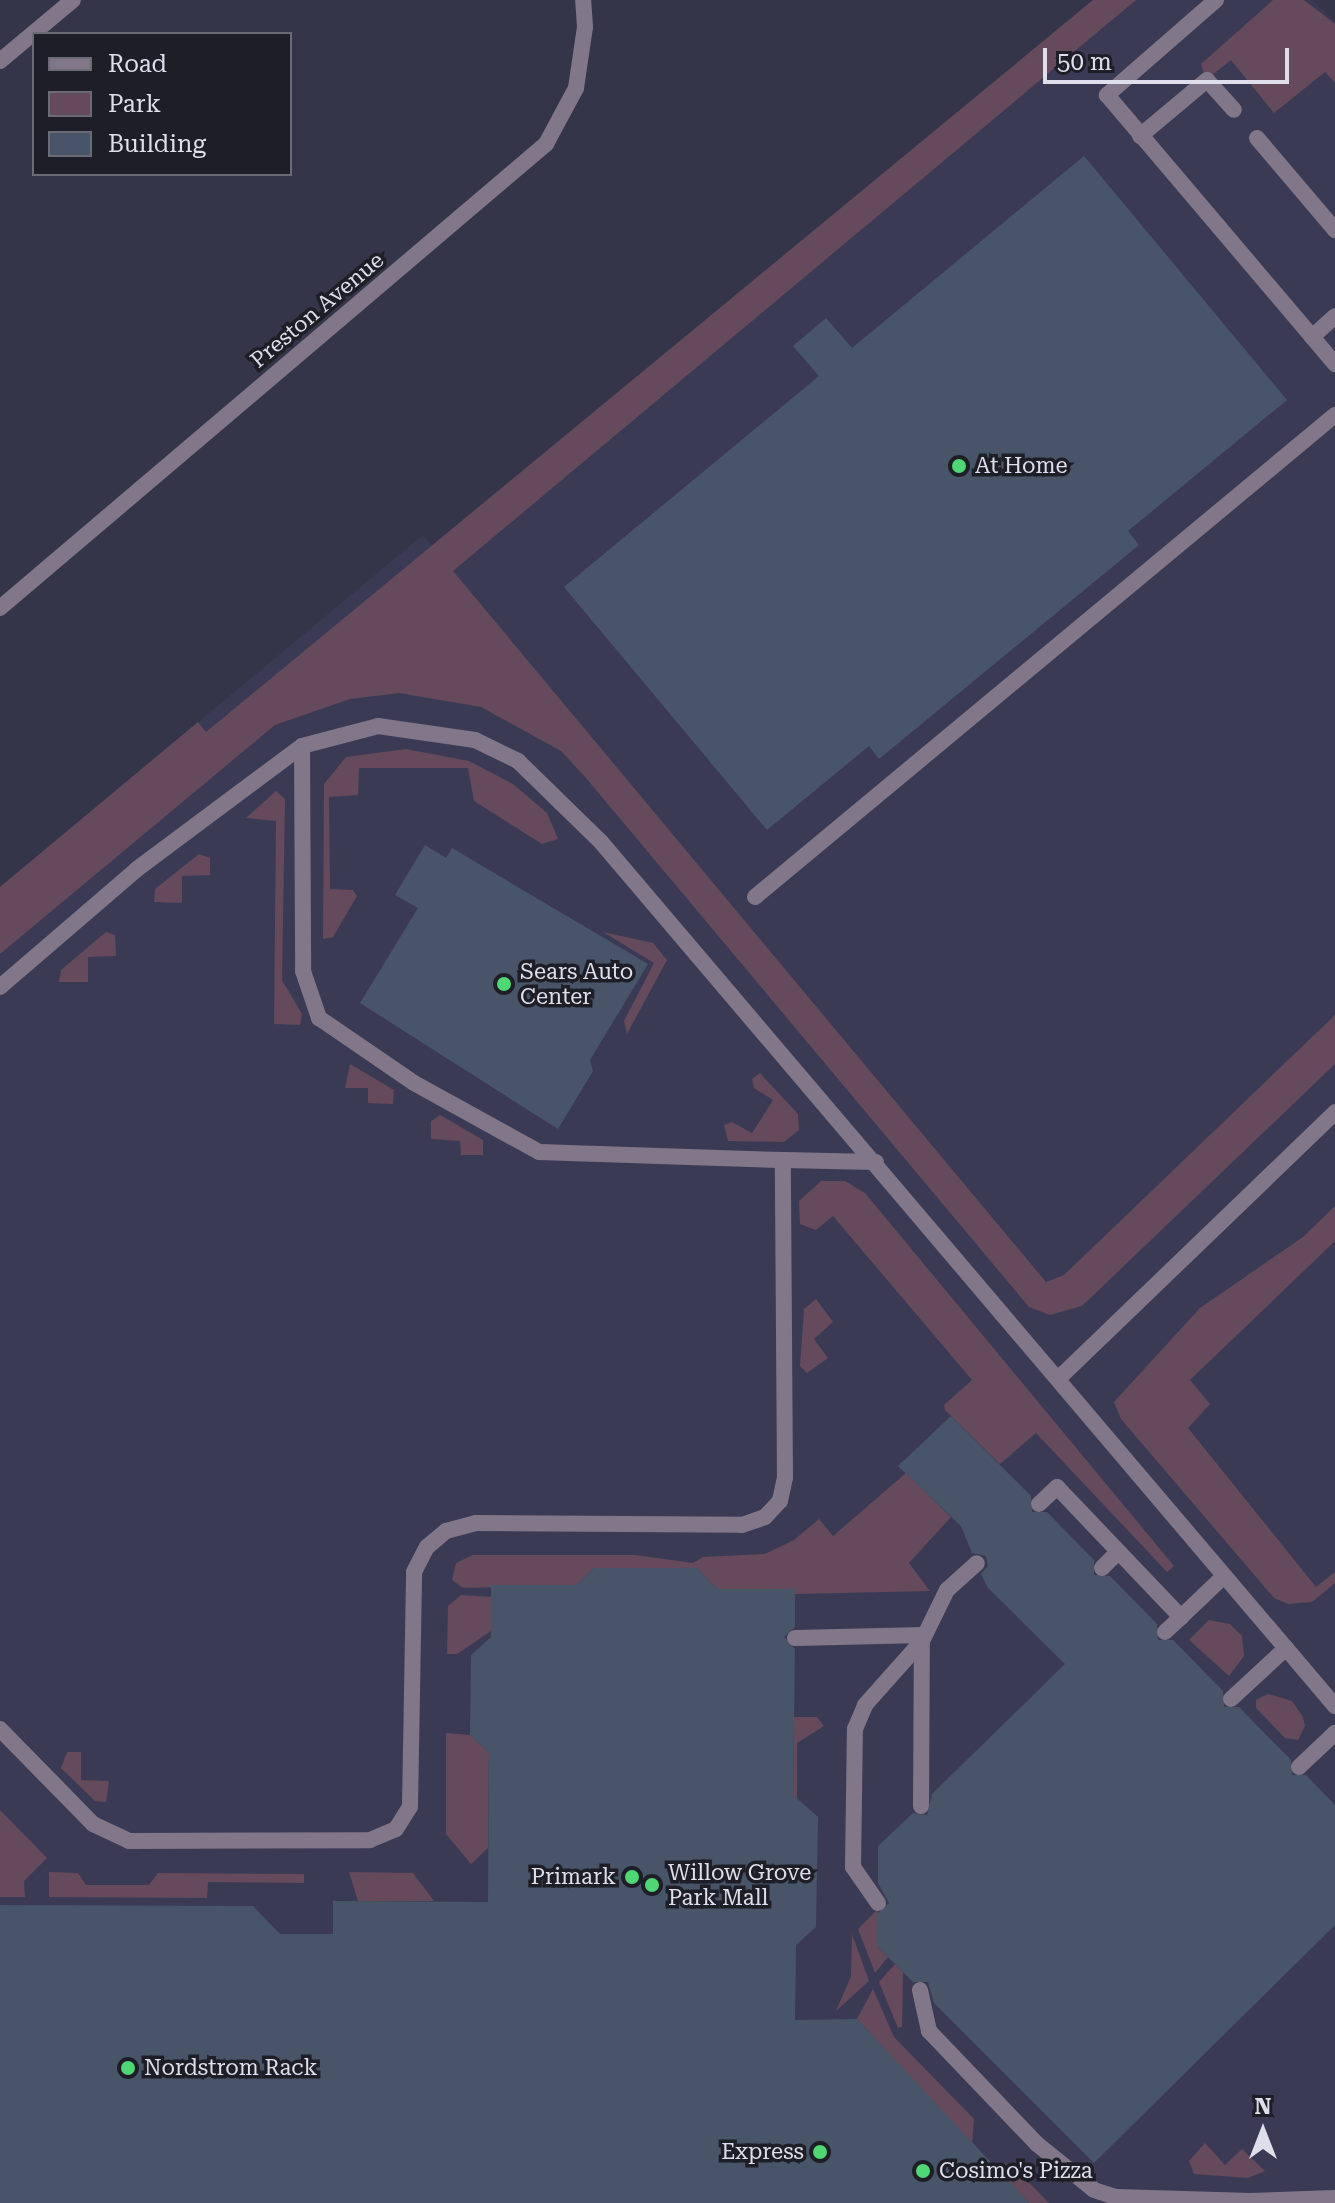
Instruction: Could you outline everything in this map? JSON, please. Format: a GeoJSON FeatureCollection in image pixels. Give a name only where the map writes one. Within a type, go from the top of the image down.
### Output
{"type":"FeatureCollection","features":[{"type":"Feature","properties":{"kind":"street"},"geometry":{"type":"LineString","coordinates":[[35,32],[73,0]]}},
{"type":"Feature","properties":{"kind":"street","name":"Preston Avenue"},"geometry":{"type":"LineString","coordinates":[[0,608],[546,144],[576,88],[585,27],[583,0]]}},
{"type":"Feature","properties":{"kind":"street"},"geometry":{"type":"LineString","coordinates":[[1216,0],[1107,95],[1335,364]]}},
{"type":"Feature","properties":{"kind":"street"},"geometry":{"type":"LineString","coordinates":[[0,61],[32,34]]}},
{"type":"Feature","properties":{"kind":"street"},"geometry":{"type":"LineString","coordinates":[[1140,136],[1207,80],[1234,110]]}},
{"type":"Feature","properties":{"kind":"street"},"geometry":{"type":"LineString","coordinates":[[1257,138],[1335,230]]}},
{"type":"Feature","properties":{"kind":"street"},"geometry":{"type":"LineString","coordinates":[[1312,337],[1335,316]]}},
{"type":"Feature","properties":{"kind":"street"},"geometry":{"type":"LineString","coordinates":[[755,897],[1335,415]]}},
{"type":"Feature","properties":{"kind":"street"},"geometry":{"type":"LineString","coordinates":[[0,987],[137,869],[302,746],[378,726],[475,740],[518,761],[567,803],[876,1162],[1223,1577],[1335,1706]]}},
{"type":"Feature","properties":{"kind":"street"},"geometry":{"type":"LineString","coordinates":[[302,746],[303,971],[319,1018],[414,1083],[539,1152],[876,1162]]}},
{"type":"Feature","properties":{"kind":"street"},"geometry":{"type":"LineString","coordinates":[[1058,1379],[1335,1112]]}},
{"type":"Feature","properties":{"kind":"street"},"geometry":{"type":"LineString","coordinates":[[0,1729],[93,1824],[129,1841],[370,1840],[396,1829],[410,1807],[414,1572],[435,1537],[476,1523],[742,1525],[765,1517],[780,1501],[785,1478],[783,1160]]}},
{"type":"Feature","properties":{"kind":"street"},"geometry":{"type":"LineString","coordinates":[[1039,1504],[1057,1487],[1181,1617]]}},
{"type":"Feature","properties":{"kind":"street"},"geometry":{"type":"LineString","coordinates":[[1102,1568],[1118,1552]]}},
{"type":"Feature","properties":{"kind":"street"},"geometry":{"type":"LineString","coordinates":[[878,1903],[853,1867],[855,1729],[865,1705],[923,1638],[947,1590],[977,1563]]}},
{"type":"Feature","properties":{"kind":"street"},"geometry":{"type":"LineString","coordinates":[[1165,1632],[1223,1577]]}},
{"type":"Feature","properties":{"kind":"street"},"geometry":{"type":"LineString","coordinates":[[795,1638],[923,1638]]}},
{"type":"Feature","properties":{"kind":"street"},"geometry":{"type":"LineString","coordinates":[[921,1806],[923,1638]]}},
{"type":"Feature","properties":{"kind":"street"},"geometry":{"type":"LineString","coordinates":[[1231,1699],[1286,1648]]}},
{"type":"Feature","properties":{"kind":"street"},"geometry":{"type":"LineString","coordinates":[[1299,1767],[1335,1733]]}},
{"type":"Feature","properties":{"kind":"street"},"geometry":{"type":"LineString","coordinates":[[920,1990],[922,2014],[938,2041],[1037,2144],[1094,2190],[1116,2197],[1206,2200],[1335,2198]]}},
{"type":"Feature","properties":{"kind":"shaded area","name":"Willow Grove Park Mall"},"geometry":{"type":"Polygon","coordinates":[[[1093,0],[1312,0],[1335,22],[1335,2203],[0,2203],[0,887],[423,535],[432,545],[1093,0]]]}},
{"type":"Feature","properties":{"kind":"green space"},"geometry":{"type":"Polygon","coordinates":[[[1093,0],[1136,0],[453,571],[1046,1282],[1064,1275],[1335,1015],[1335,1064],[1082,1306],[1050,1315],[1029,1307],[586,778],[561,751],[481,707],[399,693],[350,699],[275,725],[0,954],[0,887],[198,722],[206,732],[1093,0]]]}},
{"type":"Feature","properties":{"kind":"green space"},"geometry":{"type":"Polygon","coordinates":[[[1273,0],[1304,0],[1335,24],[1335,83],[1325,72],[1274,113],[1231,60],[1206,80],[1201,64],[1273,0]]]}},
{"type":"Feature","properties":{"kind":"green space"},"geometry":{"type":"Polygon","coordinates":[[[406,749],[469,761],[513,784],[547,813],[558,839],[542,844],[474,801],[468,768],[359,768],[358,795],[329,797],[330,889],[353,890],[357,896],[333,937],[323,939],[324,784],[346,757],[406,749]]]}},
{"type":"Feature","properties":{"kind":"green space"},"geometry":{"type":"Polygon","coordinates":[[[276,791],[285,799],[282,980],[302,1014],[300,1025],[274,1024],[276,821],[246,818],[276,791]]]}},
{"type":"Feature","properties":{"kind":"green space"},"geometry":{"type":"Polygon","coordinates":[[[199,854],[210,858],[210,875],[182,876],[182,903],[154,902],[155,889],[199,854]]]}},
{"type":"Feature","properties":{"kind":"green space"},"geometry":{"type":"Polygon","coordinates":[[[106,932],[115,935],[116,956],[88,957],[88,982],[59,982],[61,970],[106,932]]]}},
{"type":"Feature","properties":{"kind":"green space"},"geometry":{"type":"Polygon","coordinates":[[[603,932],[653,943],[667,960],[627,1034],[624,1021],[654,963],[603,932]]]}},
{"type":"Feature","properties":{"kind":"green space"},"geometry":{"type":"Polygon","coordinates":[[[350,1064],[394,1090],[393,1104],[368,1103],[368,1088],[345,1088],[350,1064]]]}},
{"type":"Feature","properties":{"kind":"green space"},"geometry":{"type":"Polygon","coordinates":[[[760,1073],[798,1114],[799,1130],[784,1142],[728,1141],[724,1125],[732,1122],[752,1133],[773,1100],[754,1088],[752,1079],[760,1073]]]}},
{"type":"Feature","properties":{"kind":"green space"},"geometry":{"type":"Polygon","coordinates":[[[440,1115],[483,1140],[483,1155],[461,1155],[460,1141],[431,1139],[431,1121],[440,1115]]]}},
{"type":"Feature","properties":{"kind":"green space"},"geometry":{"type":"Polygon","coordinates":[[[821,1181],[845,1181],[865,1193],[1174,1566],[1167,1572],[1036,1433],[1000,1464],[945,1410],[944,1405],[972,1380],[833,1216],[816,1230],[800,1224],[799,1201],[821,1181]]]}},
{"type":"Feature","properties":{"kind":"green space"},"geometry":{"type":"Polygon","coordinates":[[[1335,1206],[1335,1241],[1190,1380],[1210,1404],[1188,1428],[1316,1587],[1335,1572],[1335,1583],[1312,1602],[1288,1604],[1274,1598],[1121,1419],[1114,1402],[1200,1308],[1303,1237],[1335,1206]]]}},
{"type":"Feature","properties":{"kind":"green space"},"geometry":{"type":"Polygon","coordinates":[[[816,1299],[833,1322],[814,1339],[828,1358],[807,1373],[800,1366],[804,1309],[816,1299]]]}},
{"type":"Feature","properties":{"kind":"green space"},"geometry":{"type":"Polygon","coordinates":[[[906,1473],[951,1517],[909,1563],[930,1591],[795,1594],[795,1589],[717,1589],[697,1568],[686,1568],[677,1577],[667,1568],[622,1568],[612,1577],[604,1568],[594,1568],[577,1585],[463,1588],[452,1580],[456,1563],[473,1555],[636,1555],[693,1563],[703,1557],[765,1554],[794,1540],[819,1519],[833,1536],[906,1473]]]}},
{"type":"Feature","properties":{"kind":"green space"},"geometry":{"type":"Polygon","coordinates":[[[461,1595],[491,1597],[491,1631],[457,1654],[447,1654],[448,1606],[461,1595]]]}},
{"type":"Feature","properties":{"kind":"green space"},"geometry":{"type":"Polygon","coordinates":[[[1209,1620],[1230,1624],[1242,1636],[1244,1656],[1229,1676],[1189,1640],[1209,1620]]]}},
{"type":"Feature","properties":{"kind":"green space"},"geometry":{"type":"Polygon","coordinates":[[[1268,1694],[1292,1701],[1303,1717],[1305,1726],[1298,1740],[1285,1738],[1256,1708],[1256,1700],[1268,1694]]]}},
{"type":"Feature","properties":{"kind":"green space"},"geometry":{"type":"Polygon","coordinates":[[[794,1717],[817,1717],[824,1726],[797,1743],[797,1799],[793,1795],[794,1717]]]}},
{"type":"Feature","properties":{"kind":"green space"},"geometry":{"type":"Polygon","coordinates":[[[446,1733],[470,1735],[489,1752],[488,1848],[471,1864],[446,1834],[446,1733]]]}},
{"type":"Feature","properties":{"kind":"green space"},"geometry":{"type":"Polygon","coordinates":[[[67,1752],[81,1752],[81,1780],[109,1781],[106,1802],[95,1801],[61,1768],[67,1752]]]}},
{"type":"Feature","properties":{"kind":"green space"},"geometry":{"type":"Polygon","coordinates":[[[0,1810],[47,1858],[24,1881],[25,1897],[0,1897],[0,1810]]]}},
{"type":"Feature","properties":{"kind":"green space"},"geometry":{"type":"Polygon","coordinates":[[[49,1872],[78,1873],[86,1885],[149,1885],[158,1873],[304,1874],[304,1883],[208,1882],[207,1898],[49,1897],[49,1872]]]}},
{"type":"Feature","properties":{"kind":"green space"},"geometry":{"type":"Polygon","coordinates":[[[349,1872],[413,1873],[434,1901],[358,1901],[349,1872]]]}},
{"type":"Feature","properties":{"kind":"green space"},"geometry":{"type":"Polygon","coordinates":[[[878,1909],[877,1946],[888,1957],[875,1973],[858,1929],[878,1909]]]}},
{"type":"Feature","properties":{"kind":"green space"},"geometry":{"type":"Polygon","coordinates":[[[852,1934],[869,1981],[836,2011],[851,1976],[852,1934]]]}},
{"type":"Feature","properties":{"kind":"green space"},"geometry":{"type":"Polygon","coordinates":[[[895,1964],[903,1972],[902,2027],[898,2028],[879,1982],[895,1964]]]}},
{"type":"Feature","properties":{"kind":"green space"},"geometry":{"type":"Polygon","coordinates":[[[873,1989],[894,2037],[974,2119],[972,2144],[857,2019],[873,1989]]]}},
{"type":"Feature","properties":{"kind":"green space"},"geometry":{"type":"Polygon","coordinates":[[[1205,2143],[1225,2165],[1242,2149],[1265,2171],[1248,2178],[1194,2174],[1189,2161],[1205,2143]]]}},
{"type":"Feature","properties":{"kind":"green space"},"geometry":{"type":"Polygon","coordinates":[[[1006,2163],[1012,2165],[1049,2203],[1029,2203],[998,2171],[1006,2163]]]}},
{"type":"Feature","properties":{"kind":"building","name":"At Home"},"geometry":{"type":"Polygon","coordinates":[[[1084,156],[1287,400],[1128,531],[1139,545],[879,759],[869,746],[767,830],[564,587],[819,376],[793,346],[826,318],[852,348],[1084,156]]]}},
{"type":"Feature","properties":{"kind":"building","name":"Sears Auto Center"},"geometry":{"type":"Polygon","coordinates":[[[425,845],[446,858],[452,848],[648,964],[590,1060],[593,1071],[558,1129],[360,1003],[418,908],[395,895],[425,845]]]}},
{"type":"Feature","properties":{"kind":"building"},"geometry":{"type":"Polygon","coordinates":[[[951,1416],[1031,1496],[1032,1512],[1047,1512],[1094,1560],[1094,1575],[1110,1576],[1157,1624],[1158,1640],[1173,1640],[1223,1691],[1224,1707],[1239,1707],[1291,1760],[1292,1775],[1306,1775],[1335,1805],[1335,1925],[1094,2163],[934,2003],[928,1982],[913,1982],[877,1946],[877,1914],[889,1903],[878,1883],[878,1846],[913,1813],[927,1815],[932,1794],[1065,1664],[988,1588],[981,1574],[988,1566],[986,1556],[972,1553],[961,1526],[898,1466],[951,1416]]]}},
{"type":"Feature","properties":{"kind":"building","name":"Willow Grove Park Mall"},"geometry":{"type":"Polygon","coordinates":[[[594,1568],[697,1568],[717,1589],[795,1589],[795,1627],[784,1637],[795,1649],[793,1795],[818,1817],[816,1927],[796,1945],[795,2020],[857,2019],[1029,2203],[0,2203],[0,1905],[253,1906],[280,1934],[333,1934],[333,1901],[488,1902],[489,1752],[470,1735],[471,1655],[491,1637],[491,1585],[577,1585],[594,1568]]]}},
{"type":"Feature","properties":{"kind":"place","name":"At Home"},"geometry":{"type":"Point","coordinates":[959,466]}},
{"type":"Feature","properties":{"kind":"place","name":"Sears Auto Center"},"geometry":{"type":"Point","coordinates":[504,984]}},
{"type":"Feature","properties":{"kind":"place","name":"Primark"},"geometry":{"type":"Point","coordinates":[632,1877]}},
{"type":"Feature","properties":{"kind":"place","name":"Willow Grove Park Mall"},"geometry":{"type":"Point","coordinates":[652,1885]}},
{"type":"Feature","properties":{"kind":"place","name":"Nordstrom Rack"},"geometry":{"type":"Point","coordinates":[128,2068]}},
{"type":"Feature","properties":{"kind":"place","name":"Express"},"geometry":{"type":"Point","coordinates":[820,2152]}},
{"type":"Feature","properties":{"kind":"place","name":"Cosimo's Pizza"},"geometry":{"type":"Point","coordinates":[923,2171]}}]}
